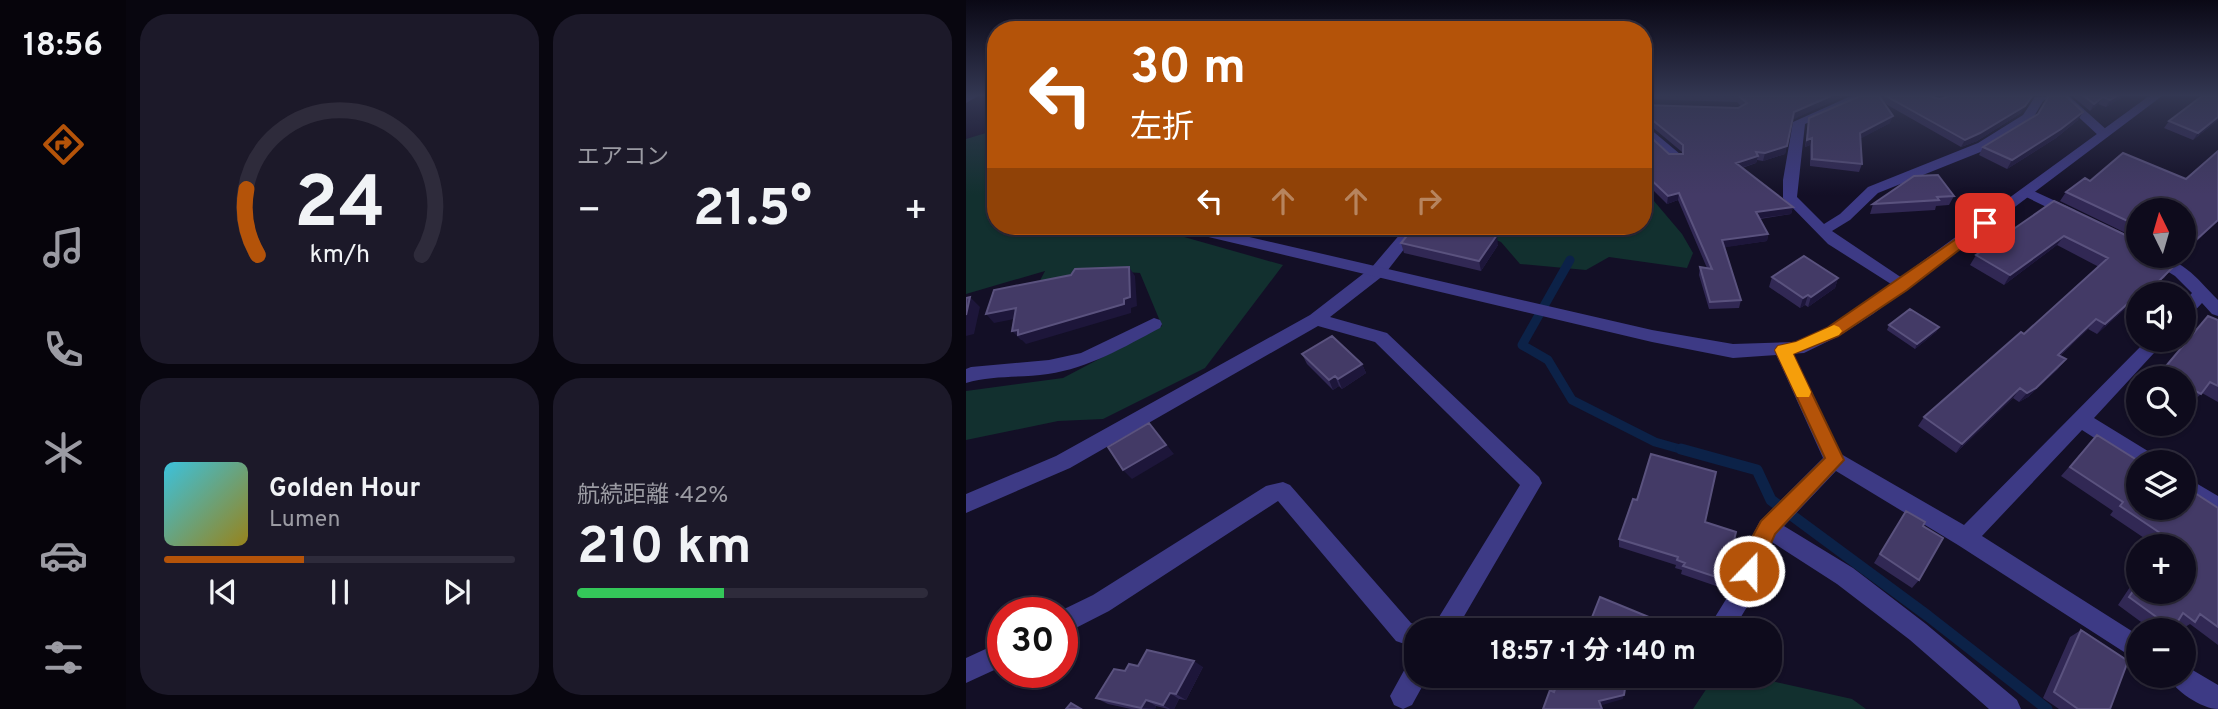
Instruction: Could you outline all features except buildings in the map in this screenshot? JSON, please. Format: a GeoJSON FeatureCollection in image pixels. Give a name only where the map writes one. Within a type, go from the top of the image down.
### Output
{"type":"FeatureCollection","features":[{"type":"Feature","properties":{"kind":"street"},"geometry":{"type":"LineString","coordinates":[[1798,129],[1790,198],[1833,241],[1902,286]]}},
{"type":"Feature","properties":{"kind":"street"},"geometry":{"type":"LineString","coordinates":[[1822,230],[1842,222],[1861,198],[1873,190],[1973,151],[2012,129]]}},
{"type":"Feature","properties":{"kind":"street"},"geometry":{"type":"LineString","coordinates":[[2099,129],[2104,134]]}},
{"type":"Feature","properties":{"kind":"street"},"geometry":{"type":"LineString","coordinates":[[1222,235],[1651,336],[1733,351],[1783,350],[1798,348],[1833,332],[1902,286],[2111,129]]}},
{"type":"Feature","properties":{"kind":"street"},"geometry":{"type":"LineString","coordinates":[[1652,135],[1675,157]]}},
{"type":"Feature","properties":{"kind":"street"},"geometry":{"type":"LineString","coordinates":[[2027,192],[2089,223]]}},
{"type":"Feature","properties":{"kind":"street"},"geometry":{"type":"LineString","coordinates":[[966,504],[1063,461],[1316,320],[1378,271],[1408,235]]}},
{"type":"Feature","properties":{"kind":"street"},"geometry":{"type":"LineString","coordinates":[[2174,268],[2218,310]]}},
{"type":"Feature","properties":{"kind":"street"},"geometry":{"type":"LineString","coordinates":[[2196,299],[2202,293]]}},
{"type":"Feature","properties":{"kind":"street"},"geometry":{"type":"LineString","coordinates":[[1316,320],[1381,337],[1532,482],[1450,618]]}},
{"type":"Feature","properties":{"kind":"street"},"geometry":{"type":"LineString","coordinates":[[966,376],[977,372],[1049,367],[1085,359],[1154,324]]}},
{"type":"Feature","properties":{"kind":"street"},"geometry":{"type":"LineString","coordinates":[[1783,350],[1835,460],[1966,538],[2126,641]]}},
{"type":"Feature","properties":{"kind":"street"},"geometry":{"type":"LineString","coordinates":[[1966,538],[2145,352]]}},
{"type":"Feature","properties":{"kind":"street"},"geometry":{"type":"LineString","coordinates":[[2080,418],[2129,450]]}},
{"type":"Feature","properties":{"kind":"street"},"geometry":{"type":"LineString","coordinates":[[1727,618],[1742,594],[1757,548],[1768,528],[1835,460]]}},
{"type":"Feature","properties":{"kind":"street"},"geometry":{"type":"LineString","coordinates":[[1078,615],[1101,603],[1273,492],[1283,491],[1404,633]]}},
{"type":"Feature","properties":{"kind":"street"},"geometry":{"type":"LineString","coordinates":[[2196,493],[2218,507]]}},
{"type":"Feature","properties":{"kind":"street"},"geometry":{"type":"LineString","coordinates":[[1768,528],[1845,576],[1918,632],[2008,709]]}},
{"type":"Feature","properties":{"kind":"street"},"geometry":{"type":"LineString","coordinates":[[966,671],[987,661]]}},
{"type":"Feature","properties":{"kind":"street"},"geometry":{"type":"LineString","coordinates":[[2196,686],[2218,699]]}},
{"type":"Feature","properties":{"kind":"green space"},"geometry":{"type":"Polygon","coordinates":[[[987,133],[987,235],[1177,235],[1283,265],[1205,368],[1103,419],[1058,421],[966,440],[966,391],[1063,378],[1162,326],[1140,273],[1086,269],[1036,288],[1045,271],[966,294],[966,139],[987,133]]]}},
{"type":"Feature","properties":{"kind":"green space"},"geometry":{"type":"Polygon","coordinates":[[[1652,199],[1682,234],[1693,253],[1687,268],[1609,257],[1586,270],[1520,264],[1501,242],[1484,235],[1652,235],[1652,199]]]}},
{"type":"Feature","properties":{"kind":"green space"},"geometry":{"type":"Polygon","coordinates":[[[1782,683],[1852,699],[1866,709],[1693,709],[1707,688],[1782,688],[1782,683]]]}},
{"type":"Feature","properties":{"kind":"waterway"},"geometry":{"type":"LineString","coordinates":[[1570,260],[1522,345],[1548,360],[1572,400],[1655,442],[1687,451]]}},
{"type":"Feature","properties":{"kind":"waterway"},"geometry":{"type":"LineString","coordinates":[[1681,449],[1757,470],[1771,500],[1928,616],[2047,709]]}},
{"type":"Feature","properties":{"kind":"slow traffic"},"geometry":{"type":"LineString","coordinates":[[1803,392],[1783,350],[1798,348],[1834,331]]}},
{"type":"Feature","properties":{"kind":"route"},"geometry":{"type":"LineString","coordinates":[[1749,571],[1768,528],[1835,460],[1783,350],[1798,348],[1833,332],[1902,286],[1985,223]]}}]}
